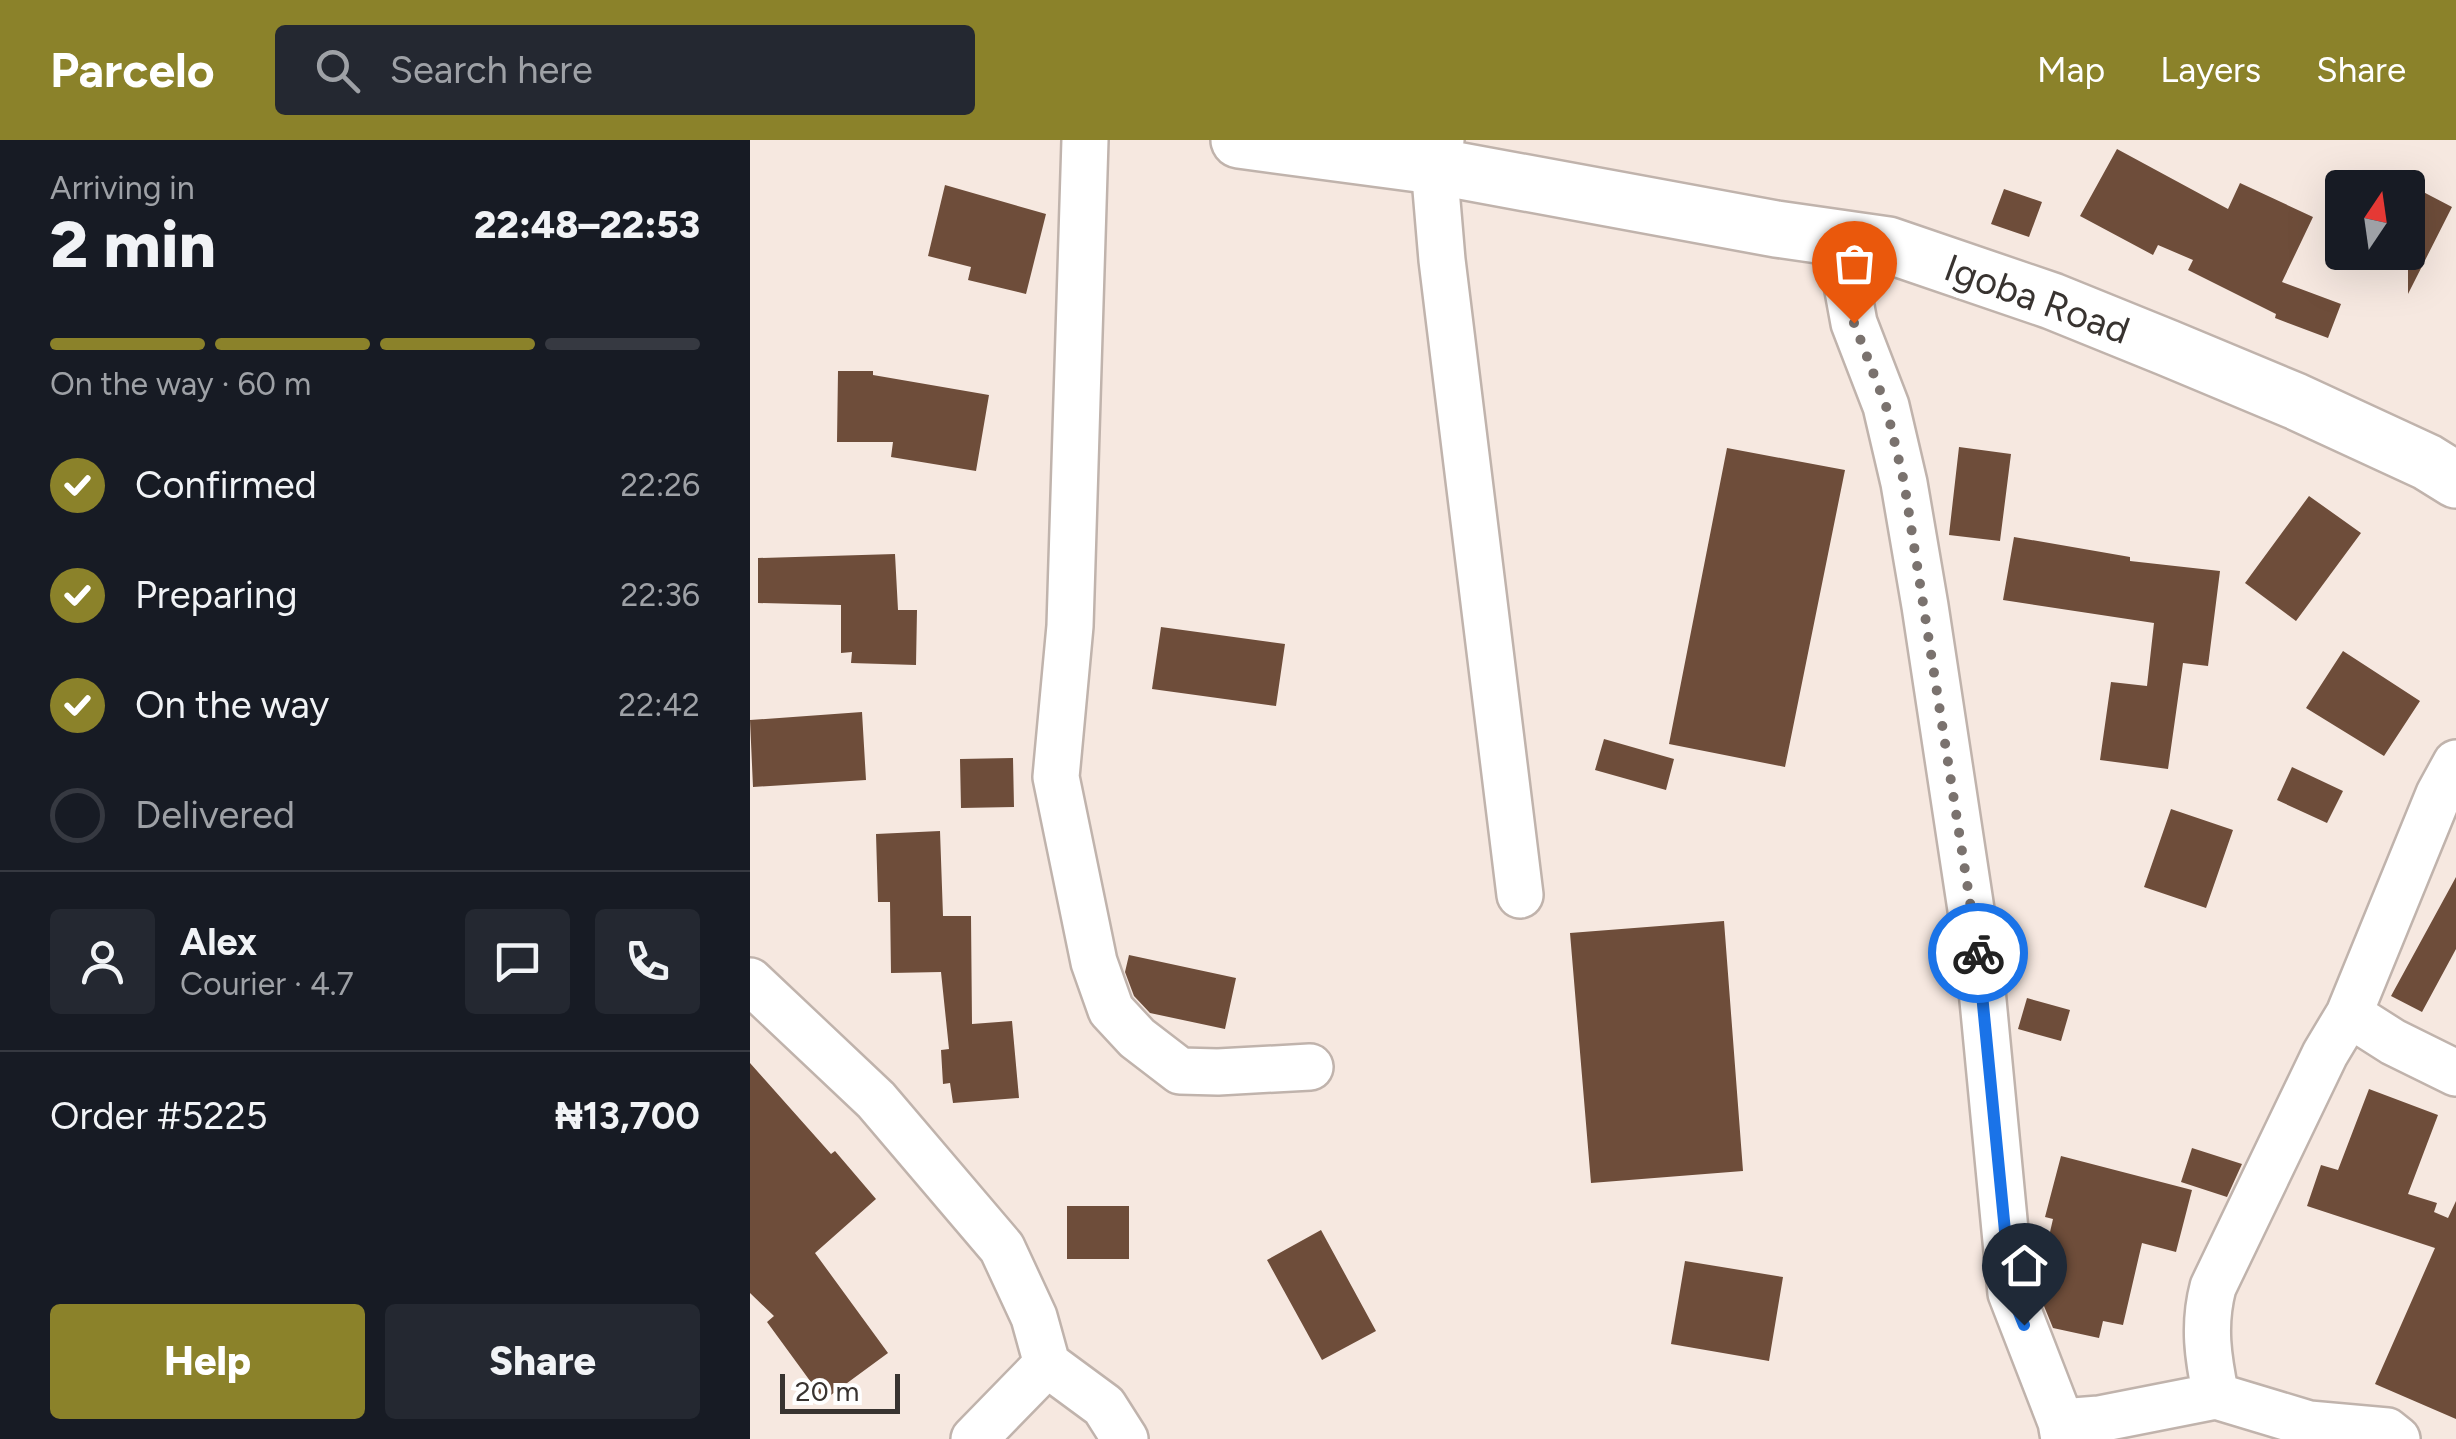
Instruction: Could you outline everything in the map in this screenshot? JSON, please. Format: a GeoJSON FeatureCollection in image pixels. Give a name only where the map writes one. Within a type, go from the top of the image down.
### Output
{"type":"FeatureCollection","features":[{"type":"Feature","properties":{"kind":"street"},"geometry":{"type":"LineString","coordinates":[[1084,140],[1071,587],[1056,777],[1094,962],[1111,1010],[1137,1038],[1180,1071],[1310,1067]]}},
{"type":"Feature","properties":{"kind":"street","name":"Igoba Road"},"geometry":{"type":"LineString","coordinates":[[1239,140],[1437,153],[1776,229],[1888,245],[2052,302],[2295,401],[2427,462],[2456,480]]}},
{"type":"Feature","properties":{"kind":"street"},"geometry":{"type":"LineString","coordinates":[[1437,153],[1442,260],[1520,895]]}},
{"type":"Feature","properties":{"kind":"street"},"geometry":{"type":"LineString","coordinates":[[1838,236],[1854,323],[1890,425],[1925,606],[1980,968],[2011,1293],[2062,1431],[2099,1419],[2216,1396],[2309,1424],[2387,1431],[2397,1439]]}},
{"type":"Feature","properties":{"kind":"street"},"geometry":{"type":"LineString","coordinates":[[2216,1396],[2205,1316],[2214,1286],[2349,1014],[2456,763]]}},
{"type":"Feature","properties":{"kind":"street"},"geometry":{"type":"LineString","coordinates":[[750,980],[876,1100],[1002,1248],[1034,1317],[1048,1364],[1104,1406],[1125,1439]]}},
{"type":"Feature","properties":{"kind":"street"},"geometry":{"type":"LineString","coordinates":[[2349,1014],[2393,1042],[2456,1073]]}},
{"type":"Feature","properties":{"kind":"street"},"geometry":{"type":"LineString","coordinates":[[974,1439],[1048,1364]]}},
{"type":"Feature","properties":{"kind":"building"},"geometry":{"type":"Polygon","coordinates":[[[2117,149],[2228,209],[2240,183],[2313,217],[2282,282],[2341,304],[2328,338],[2275,318],[2276,314],[2188,270],[2193,260],[2158,245],[2153,255],[2080,216],[2117,149]]]}},
{"type":"Feature","properties":{"kind":"building"},"geometry":{"type":"Polygon","coordinates":[[[945,185],[1046,214],[1026,294],[968,280],[971,267],[928,256],[945,185]]]}},
{"type":"Feature","properties":{"kind":"building"},"geometry":{"type":"Polygon","coordinates":[[[2004,189],[2042,202],[2029,237],[1991,224],[2004,189]]]}},
{"type":"Feature","properties":{"kind":"building"},"geometry":{"type":"Polygon","coordinates":[[[2425,193],[2452,207],[2425,260],[2425,193]]]}},
{"type":"Feature","properties":{"kind":"building"},"geometry":{"type":"Polygon","coordinates":[[[2408,270],[2420,270],[2408,294],[2408,270]]]}},
{"type":"Feature","properties":{"kind":"building"},"geometry":{"type":"Polygon","coordinates":[[[838,371],[873,371],[873,375],[989,395],[976,471],[891,457],[893,442],[837,442],[838,371]]]}},
{"type":"Feature","properties":{"kind":"building"},"geometry":{"type":"Polygon","coordinates":[[[1959,447],[2011,454],[2000,541],[1949,535],[1959,447]]]}},
{"type":"Feature","properties":{"kind":"building"},"geometry":{"type":"Polygon","coordinates":[[[1727,448],[1845,470],[1785,767],[1669,744],[1727,448]]]}},
{"type":"Feature","properties":{"kind":"building"},"geometry":{"type":"Polygon","coordinates":[[[2309,496],[2361,533],[2296,621],[2245,583],[2309,496]]]}},
{"type":"Feature","properties":{"kind":"building"},"geometry":{"type":"Polygon","coordinates":[[[2014,537],[2130,557],[2130,561],[2220,571],[2208,666],[2183,663],[2168,769],[2100,760],[2111,682],[2147,686],[2154,623],[2003,600],[2014,537]]]}},
{"type":"Feature","properties":{"kind":"building"},"geometry":{"type":"Polygon","coordinates":[[[895,554],[898,610],[917,610],[916,665],[851,663],[852,652],[841,653],[841,605],[758,603],[758,558],[895,554]]]}},
{"type":"Feature","properties":{"kind":"building"},"geometry":{"type":"Polygon","coordinates":[[[1161,627],[1285,644],[1276,706],[1152,689],[1161,627]]]}},
{"type":"Feature","properties":{"kind":"building"},"geometry":{"type":"Polygon","coordinates":[[[2343,651],[2420,701],[2384,756],[2306,708],[2343,651]]]}},
{"type":"Feature","properties":{"kind":"building"},"geometry":{"type":"Polygon","coordinates":[[[862,712],[866,780],[753,787],[750,720],[862,712]]]}},
{"type":"Feature","properties":{"kind":"building"},"geometry":{"type":"Polygon","coordinates":[[[1604,739],[1674,759],[1666,790],[1595,770],[1604,739]]]}},
{"type":"Feature","properties":{"kind":"building"},"geometry":{"type":"Polygon","coordinates":[[[1013,758],[1014,807],[961,808],[960,759],[1013,758]]]}},
{"type":"Feature","properties":{"kind":"building"},"geometry":{"type":"Polygon","coordinates":[[[2292,767],[2343,791],[2327,823],[2277,800],[2292,767]]]}},
{"type":"Feature","properties":{"kind":"building"},"geometry":{"type":"Polygon","coordinates":[[[2171,809],[2233,830],[2206,908],[2144,887],[2171,809]]]}},
{"type":"Feature","properties":{"kind":"building"},"geometry":{"type":"Polygon","coordinates":[[[940,831],[943,916],[971,916],[972,1024],[1012,1021],[1019,1098],[953,1103],[950,1083],[943,1084],[941,1050],[949,1049],[941,972],[891,973],[890,902],[878,902],[876,834],[940,831]]]}},
{"type":"Feature","properties":{"kind":"building"},"geometry":{"type":"Polygon","coordinates":[[[2456,877],[2456,949],[2422,1012],[2391,996],[2456,877]]]}},
{"type":"Feature","properties":{"kind":"building"},"geometry":{"type":"Polygon","coordinates":[[[1724,921],[1743,1171],[1591,1183],[1570,933],[1724,921]]]}},
{"type":"Feature","properties":{"kind":"building"},"geometry":{"type":"Polygon","coordinates":[[[1129,955],[1236,978],[1225,1029],[1150,1013],[1134,996],[1125,972],[1129,955]]]}},
{"type":"Feature","properties":{"kind":"building"},"geometry":{"type":"Polygon","coordinates":[[[2027,998],[2070,1010],[2061,1041],[2018,1029],[2027,998]]]}},
{"type":"Feature","properties":{"kind":"building"},"geometry":{"type":"Polygon","coordinates":[[[750,1063],[876,1199],[815,1253],[888,1353],[824,1400],[767,1322],[774,1316],[750,1293],[750,1063]]]}},
{"type":"Feature","properties":{"kind":"building"},"geometry":{"type":"Polygon","coordinates":[[[2369,1089],[2438,1115],[2408,1194],[2437,1203],[2434,1212],[2448,1218],[2456,1201],[2456,1419],[2375,1384],[2435,1248],[2307,1206],[2321,1165],[2338,1170],[2369,1089]]]}},
{"type":"Feature","properties":{"kind":"building"},"geometry":{"type":"Polygon","coordinates":[[[2192,1148],[2242,1164],[2227,1197],[2181,1182],[2192,1148]]]}},
{"type":"Feature","properties":{"kind":"building"},"geometry":{"type":"Polygon","coordinates":[[[2061,1156],[2192,1190],[2176,1252],[2142,1243],[2123,1325],[2103,1321],[2099,1338],[2053,1328],[2037,1289],[2053,1219],[2045,1217],[2061,1156]]]}},
{"type":"Feature","properties":{"kind":"building"},"geometry":{"type":"Polygon","coordinates":[[[1067,1206],[1129,1206],[1129,1259],[1067,1259],[1067,1206]]]}},
{"type":"Feature","properties":{"kind":"building"},"geometry":{"type":"Polygon","coordinates":[[[1321,1230],[1376,1331],[1322,1360],[1267,1260],[1321,1230]]]}},
{"type":"Feature","properties":{"kind":"building"},"geometry":{"type":"Polygon","coordinates":[[[1685,1261],[1783,1277],[1769,1361],[1671,1344],[1685,1261]]]}},
{"type":"Feature","properties":{"kind":"way so far"},"geometry":{"type":"LineString","coordinates":[[1854,323],[1886,406],[1904,482],[1978,953]]}},
{"type":"Feature","properties":{"kind":"route"},"geometry":{"type":"LineString","coordinates":[[1978,953],[2011,1293],[2024,1325]]}}]}
